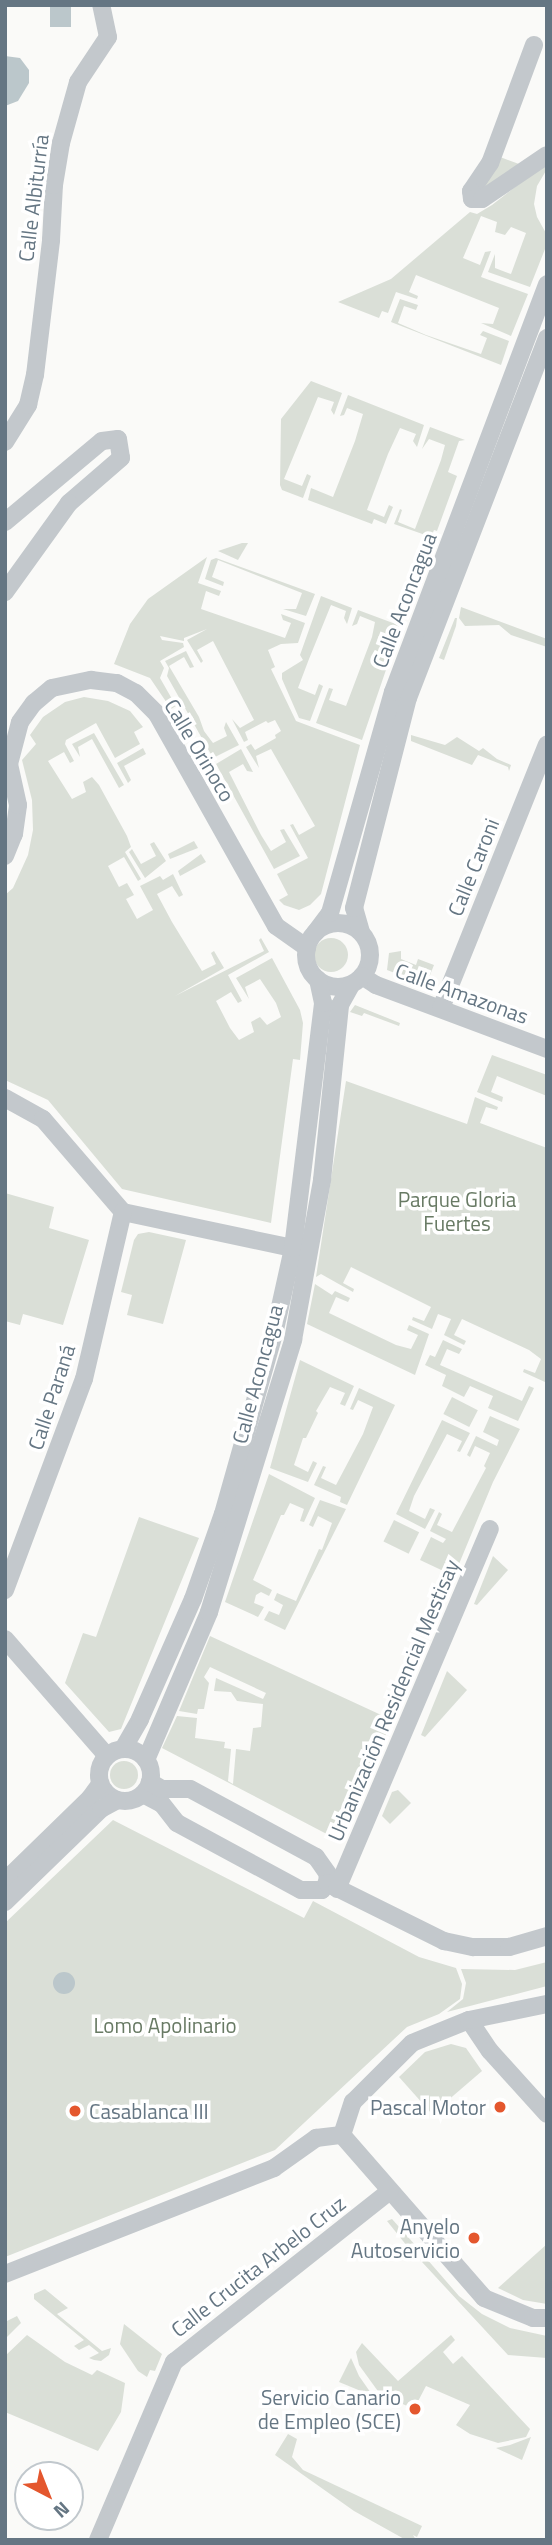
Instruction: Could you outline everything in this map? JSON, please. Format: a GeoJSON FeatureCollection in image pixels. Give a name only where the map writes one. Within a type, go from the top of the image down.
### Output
{"type":"FeatureCollection","features":[{"type":"Feature","properties":{"kind":"street","name":"Calle Albiturría"},"geometry":{"type":"LineString","coordinates":[[5,442],[28,405],[35,375],[60,153],[68,110],[78,82],[107,37],[101,5]]}},
{"type":"Feature","properties":{"kind":"street"},"geometry":{"type":"LineString","coordinates":[[534,45],[490,163],[471,191],[472,199],[482,199],[547,155]]}},
{"type":"Feature","properties":{"kind":"street","name":"Calle Aconcagua"},"geometry":{"type":"LineString","coordinates":[[311,941],[330,913],[394,692],[547,285]]}},
{"type":"Feature","properties":{"kind":"street","name":"Calle Aconcagua"},"geometry":{"type":"LineString","coordinates":[[360,932],[354,908],[408,698],[547,338]]}},
{"type":"Feature","properties":{"kind":"street"},"geometry":{"type":"LineString","coordinates":[[5,522],[102,441],[118,439],[121,458],[69,503],[5,592]]}},
{"type":"Feature","properties":{"kind":"street","name":"Calle Orinoco"},"geometry":{"type":"LineString","coordinates":[[5,856],[14,834],[18,805],[9,764],[20,722],[34,703],[52,688],[91,680],[117,682],[136,693],[157,714],[276,926],[311,941]]}},
{"type":"Feature","properties":{"kind":"street","name":"Calle Caroni"},"geometry":{"type":"LineString","coordinates":[[441,1008],[547,744]]}},
{"type":"Feature","properties":{"kind":"street"},"geometry":{"type":"LineString","coordinates":[[333,924],[352,927],[360,932],[369,949],[370,958],[357,980],[334,987],[318,980],[310,971],[311,941],[333,924]]}},
{"type":"Feature","properties":{"kind":"street","name":"Calle Aconcagua"},"geometry":{"type":"LineString","coordinates":[[115,1753],[140,1719],[193,1599],[223,1514],[274,1334],[293,1248],[323,1003],[318,980]]}},
{"type":"Feature","properties":{"kind":"street","name":"Calle Aconcagua"},"geometry":{"type":"LineString","coordinates":[[146,1760],[209,1612],[293,1340],[322,1180],[340,1005],[357,980]]}},
{"type":"Feature","properties":{"kind":"street","name":"Calle Amazonas"},"geometry":{"type":"LineString","coordinates":[[357,980],[441,1008],[547,1049]]}},
{"type":"Feature","properties":{"kind":"street"},"geometry":{"type":"LineString","coordinates":[[5,1098],[43,1119],[123,1212],[293,1248]]}},
{"type":"Feature","properties":{"kind":"street","name":"Calle Paraná"},"geometry":{"type":"LineString","coordinates":[[5,1590],[84,1379],[123,1212]]}},
{"type":"Feature","properties":{"kind":"street","name":"Urbanización Residencial Mestisay"},"geometry":{"type":"LineString","coordinates":[[332,1886],[490,1529]]}},
{"type":"Feature","properties":{"kind":"street"},"geometry":{"type":"LineString","coordinates":[[5,1639],[115,1753]]}},
{"type":"Feature","properties":{"kind":"street"},"geometry":{"type":"LineString","coordinates":[[137,1752],[146,1760],[150,1767],[147,1788],[132,1801],[117,1800],[107,1795],[100,1784],[99,1770],[115,1753],[137,1752]]}},
{"type":"Feature","properties":{"kind":"street"},"geometry":{"type":"LineString","coordinates":[[5,1881],[90,1798],[100,1784]]}},
{"type":"Feature","properties":{"kind":"street"},"geometry":{"type":"LineString","coordinates":[[147,1788],[190,1789],[316,1857],[328,1874],[332,1886],[444,1941],[473,1947],[509,1947],[547,1936]]}},
{"type":"Feature","properties":{"kind":"street"},"geometry":{"type":"LineString","coordinates":[[147,1788],[177,1824],[300,1890],[322,1890],[332,1886]]}},
{"type":"Feature","properties":{"kind":"street"},"geometry":{"type":"LineString","coordinates":[[169,1814],[182,1790]]}},
{"type":"Feature","properties":{"kind":"street"},"geometry":{"type":"LineString","coordinates":[[5,1902],[101,1809],[117,1800]]}},
{"type":"Feature","properties":{"kind":"street"},"geometry":{"type":"LineString","coordinates":[[342,2135],[353,2102],[412,2043],[469,2020],[547,2004]]}},
{"type":"Feature","properties":{"kind":"street"},"geometry":{"type":"LineString","coordinates":[[469,2020],[490,2051],[547,2114]]}},
{"type":"Feature","properties":{"kind":"street"},"geometry":{"type":"LineString","coordinates":[[342,2135],[484,2298],[533,2318],[547,2318]]}},
{"type":"Feature","properties":{"kind":"street"},"geometry":{"type":"LineString","coordinates":[[5,2274],[274,2168],[316,2138],[342,2135]]}},
{"type":"Feature","properties":{"kind":"street","name":"Calle Crucita Arbelo Cruz"},"geometry":{"type":"LineString","coordinates":[[98,2540],[174,2362],[390,2191]]}},
{"type":"Feature","properties":{"kind":"green space"},"geometry":{"type":"Polygon","coordinates":[[[500,157],[519,164],[482,190],[500,157]]]}},
{"type":"Feature","properties":{"kind":"green space"},"geometry":{"type":"Polygon","coordinates":[[[543,165],[547,165],[547,169],[537,186],[534,204],[537,217],[547,235],[547,244],[530,287],[488,272],[495,254],[495,268],[511,274],[526,233],[511,227],[505,235],[495,232],[497,222],[481,216],[463,258],[480,265],[485,252],[491,251],[481,277],[528,294],[511,336],[481,323],[493,324],[499,308],[416,275],[409,292],[418,296],[417,299],[396,292],[388,313],[382,311],[379,318],[338,302],[391,279],[470,212],[477,214],[492,205],[543,165]]]}},
{"type":"Feature","properties":{"kind":"green space"},"geometry":{"type":"Polygon","coordinates":[[[400,299],[418,305],[416,310],[404,306],[398,323],[426,335],[481,354],[487,338],[480,335],[483,331],[509,341],[501,365],[391,322],[400,299]]]}},
{"type":"Feature","properties":{"kind":"green space"},"geometry":{"type":"Polygon","coordinates":[[[311,381],[342,393],[334,415],[331,410],[334,402],[318,397],[284,479],[302,486],[307,474],[311,476],[303,498],[282,490],[280,485],[281,419],[311,381]]]}},
{"type":"Feature","properties":{"kind":"green space"},"geometry":{"type":"Polygon","coordinates":[[[348,395],[424,425],[417,447],[413,441],[416,434],[400,428],[388,454],[367,510],[384,517],[389,505],[393,507],[386,524],[374,519],[372,524],[308,500],[311,488],[333,497],[355,441],[363,414],[347,408],[344,415],[340,416],[348,395]]]}},
{"type":"Feature","properties":{"kind":"green space"},"geometry":{"type":"Polygon","coordinates":[[[430,427],[465,440],[459,441],[448,472],[457,476],[437,531],[434,530],[431,537],[394,524],[400,509],[402,510],[398,522],[415,529],[441,460],[445,445],[429,439],[422,449],[430,427]]]}},
{"type":"Feature","properties":{"kind":"green space"},"geometry":{"type":"Polygon","coordinates":[[[248,543],[238,560],[218,551],[248,543]]]}},
{"type":"Feature","properties":{"kind":"green space"},"geometry":{"type":"Polygon","coordinates":[[[207,557],[198,583],[221,591],[219,596],[206,591],[201,609],[285,638],[291,623],[283,620],[281,614],[305,623],[298,643],[281,644],[268,650],[275,667],[271,669],[296,721],[360,745],[321,894],[310,905],[299,910],[284,905],[279,900],[288,895],[277,874],[308,858],[290,825],[293,824],[299,835],[315,826],[271,749],[256,756],[259,768],[246,747],[251,744],[255,750],[276,738],[275,735],[281,731],[275,720],[268,723],[266,721],[245,732],[248,740],[244,742],[232,719],[240,728],[254,720],[213,641],[197,650],[203,661],[201,663],[187,640],[207,629],[184,638],[184,641],[160,636],[162,640],[183,643],[184,647],[160,661],[164,668],[160,678],[176,706],[171,709],[150,678],[114,664],[130,624],[148,599],[207,557]]]}},
{"type":"Feature","properties":{"kind":"green space"},"geometry":{"type":"Polygon","coordinates":[[[216,558],[315,594],[306,616],[283,609],[296,609],[302,593],[218,560],[212,577],[224,582],[223,586],[205,579],[211,560],[216,558]]]}},
{"type":"Feature","properties":{"kind":"green space"},"geometry":{"type":"Polygon","coordinates":[[[321,596],[352,608],[347,624],[344,618],[346,611],[331,605],[298,688],[315,695],[319,684],[323,686],[310,721],[299,718],[282,679],[282,673],[303,660],[300,655],[321,596]]]}},
{"type":"Feature","properties":{"kind":"green space"},"geometry":{"type":"Polygon","coordinates":[[[461,607],[547,639],[547,647],[511,635],[499,625],[465,626],[459,618],[461,607]]]}},
{"type":"Feature","properties":{"kind":"green space"},"geometry":{"type":"Polygon","coordinates":[[[358,610],[401,626],[362,740],[316,723],[329,688],[333,689],[329,700],[346,706],[372,637],[375,622],[360,616],[357,624],[352,626],[358,610]]]}},
{"type":"Feature","properties":{"kind":"green space"},"geometry":{"type":"Polygon","coordinates":[[[455,618],[456,626],[444,660],[439,658],[455,618]]]}},
{"type":"Feature","properties":{"kind":"green space"},"geometry":{"type":"Polygon","coordinates":[[[186,651],[194,667],[190,668],[184,657],[169,666],[199,717],[204,731],[213,743],[227,736],[224,728],[226,722],[239,745],[213,758],[167,676],[169,668],[165,661],[186,651]]]}},
{"type":"Feature","properties":{"kind":"green space"},"geometry":{"type":"Polygon","coordinates":[[[84,697],[108,701],[130,711],[143,727],[134,732],[140,744],[115,758],[96,723],[66,740],[65,744],[74,761],[70,763],[64,752],[48,761],[72,799],[86,792],[83,782],[92,777],[99,785],[127,836],[131,847],[125,852],[141,879],[138,881],[124,857],[108,866],[119,887],[127,883],[134,895],[126,899],[137,919],[153,910],[140,886],[160,876],[163,880],[173,874],[183,895],[179,897],[172,886],[157,894],[172,922],[202,971],[216,964],[211,953],[214,951],[224,968],[175,996],[264,951],[259,940],[261,938],[269,952],[228,975],[242,1001],[238,1003],[231,992],[216,1001],[230,1028],[239,1040],[254,1032],[251,1022],[260,1017],[267,1025],[281,1017],[276,1003],[260,979],[245,987],[249,999],[236,978],[272,958],[300,1010],[303,1023],[300,1060],[293,1059],[271,1223],[122,1189],[48,1100],[5,1080],[5,895],[13,888],[28,855],[33,830],[32,800],[22,760],[36,744],[30,735],[43,717],[65,702],[84,697]]]}},
{"type":"Feature","properties":{"kind":"green space"},"geometry":{"type":"Polygon","coordinates":[[[94,733],[124,785],[119,788],[92,739],[78,747],[80,757],[72,744],[94,733]]]}},
{"type":"Feature","properties":{"kind":"green space"},"geometry":{"type":"Polygon","coordinates":[[[411,735],[445,745],[457,737],[479,751],[483,748],[497,759],[511,765],[509,771],[508,767],[478,755],[472,765],[411,741],[411,735]]]}},
{"type":"Feature","properties":{"kind":"green space"},"geometry":{"type":"Polygon","coordinates":[[[143,748],[146,754],[124,766],[131,780],[128,783],[117,763],[143,748]]]}},
{"type":"Feature","properties":{"kind":"green space"},"geometry":{"type":"Polygon","coordinates":[[[241,749],[253,772],[247,771],[243,764],[229,772],[261,835],[271,851],[286,842],[280,830],[284,829],[300,856],[274,869],[216,764],[241,749]]]}},
{"type":"Feature","properties":{"kind":"green space"},"geometry":{"type":"Polygon","coordinates":[[[194,841],[198,848],[170,859],[168,854],[194,841]]]}},
{"type":"Feature","properties":{"kind":"green space"},"geometry":{"type":"Polygon","coordinates":[[[154,842],[166,861],[145,878],[129,852],[132,849],[141,864],[156,856],[150,844],[154,842]]]}},
{"type":"Feature","properties":{"kind":"green space"},"geometry":{"type":"Polygon","coordinates":[[[201,854],[206,862],[180,876],[178,871],[201,854]]]}},
{"type":"Feature","properties":{"kind":"green space"},"geometry":{"type":"Polygon","coordinates":[[[331,938],[343,943],[348,955],[343,967],[331,972],[319,967],[314,955],[319,943],[331,938]]]}},
{"type":"Feature","properties":{"kind":"green space"},"geometry":{"type":"Polygon","coordinates":[[[401,951],[401,959],[416,965],[418,959],[434,965],[426,985],[387,970],[389,953],[401,951]]]}},
{"type":"Feature","properties":{"kind":"green space"},"geometry":{"type":"Polygon","coordinates":[[[355,1005],[400,1023],[399,1026],[364,1013],[362,1016],[350,1012],[355,1005]]]}},
{"type":"Feature","properties":{"kind":"green space"},"geometry":{"type":"Polygon","coordinates":[[[492,1055],[547,1075],[547,1096],[497,1076],[491,1092],[503,1097],[502,1102],[477,1092],[492,1055]]]}},
{"type":"Feature","properties":{"kind":"green space","name":"Parque Gloria Fuertes"},"geometry":{"type":"Polygon","coordinates":[[[346,1081],[467,1124],[475,1097],[498,1107],[497,1110],[486,1107],[480,1123],[547,1148],[545,1382],[523,1372],[524,1369],[535,1373],[541,1359],[529,1350],[462,1319],[454,1335],[466,1341],[464,1345],[444,1335],[451,1319],[438,1314],[432,1329],[412,1320],[413,1317],[424,1321],[431,1307],[351,1267],[343,1283],[354,1289],[353,1292],[321,1274],[316,1277],[346,1081]]]}},
{"type":"Feature","properties":{"kind":"green space"},"geometry":{"type":"Polygon","coordinates":[[[5,1193],[54,1207],[49,1228],[89,1240],[63,1325],[23,1314],[20,1325],[5,1321],[5,1193]]]}},
{"type":"Feature","properties":{"kind":"green space"},"geometry":{"type":"Polygon","coordinates":[[[149,1232],[186,1240],[163,1324],[127,1315],[132,1295],[121,1292],[134,1240],[138,1234],[149,1232]]]}},
{"type":"Feature","properties":{"kind":"green space"},"geometry":{"type":"Polygon","coordinates":[[[315,1284],[332,1295],[335,1291],[350,1298],[348,1302],[336,1297],[329,1313],[396,1345],[411,1349],[418,1335],[407,1330],[409,1325],[429,1334],[415,1375],[307,1324],[315,1284]]]}},
{"type":"Feature","properties":{"kind":"green space"},"geometry":{"type":"Polygon","coordinates":[[[443,1340],[462,1349],[459,1354],[447,1349],[440,1365],[522,1401],[529,1386],[534,1388],[518,1421],[488,1408],[493,1396],[470,1386],[464,1397],[442,1386],[446,1375],[425,1365],[430,1355],[435,1357],[443,1340]]]}},
{"type":"Feature","properties":{"kind":"green space"},"geometry":{"type":"Polygon","coordinates":[[[300,1360],[354,1386],[345,1406],[340,1404],[345,1393],[330,1387],[316,1411],[318,1413],[306,1438],[303,1438],[294,1465],[308,1472],[313,1461],[317,1463],[308,1482],[270,1468],[300,1360]]]}},
{"type":"Feature","properties":{"kind":"green space"},"geometry":{"type":"Polygon","coordinates":[[[359,1388],[395,1405],[347,1505],[340,1502],[341,1497],[314,1485],[323,1466],[326,1467],[321,1478],[336,1485],[363,1434],[373,1407],[358,1400],[353,1410],[350,1409],[359,1388]]]}},
{"type":"Feature","properties":{"kind":"green space"},"geometry":{"type":"Polygon","coordinates":[[[452,1397],[478,1410],[469,1427],[443,1414],[452,1397]]]}},
{"type":"Feature","properties":{"kind":"green space"},"geometry":{"type":"Polygon","coordinates":[[[490,1416],[520,1429],[493,1482],[454,1576],[420,1560],[431,1537],[443,1543],[446,1539],[430,1531],[439,1512],[442,1514],[437,1525],[452,1532],[486,1468],[484,1466],[490,1453],[475,1446],[470,1457],[467,1455],[476,1436],[497,1446],[499,1440],[483,1432],[490,1416]]]}},
{"type":"Feature","properties":{"kind":"green space"},"geometry":{"type":"Polygon","coordinates":[[[442,1420],[470,1433],[460,1452],[457,1451],[462,1441],[447,1434],[414,1496],[409,1511],[425,1519],[430,1508],[435,1510],[425,1529],[396,1514],[442,1420]]]}},
{"type":"Feature","properties":{"kind":"green space"},"geometry":{"type":"Polygon","coordinates":[[[269,1474],[315,1498],[304,1522],[300,1521],[304,1509],[290,1503],[284,1515],[281,1515],[253,1580],[272,1590],[269,1596],[261,1592],[256,1595],[254,1603],[264,1607],[258,1617],[225,1602],[269,1474]]]}},
{"type":"Feature","properties":{"kind":"green space"},"geometry":{"type":"Polygon","coordinates":[[[320,1500],[346,1509],[285,1630],[264,1620],[269,1611],[279,1615],[283,1605],[274,1600],[277,1593],[296,1601],[319,1549],[322,1550],[332,1523],[318,1516],[313,1527],[309,1525],[320,1500]]]}},
{"type":"Feature","properties":{"kind":"green space"},"geometry":{"type":"Polygon","coordinates":[[[139,1517],[199,1538],[121,1729],[109,1732],[65,1683],[83,1633],[96,1637],[139,1517]]]}},
{"type":"Feature","properties":{"kind":"green space"},"geometry":{"type":"Polygon","coordinates":[[[394,1520],[419,1532],[409,1554],[383,1542],[394,1520]]]}},
{"type":"Feature","properties":{"kind":"green space"},"geometry":{"type":"Polygon","coordinates":[[[493,1556],[508,1570],[477,1605],[474,1604],[493,1556]]]}},
{"type":"Feature","properties":{"kind":"green space"},"geometry":{"type":"Polygon","coordinates":[[[210,1636],[392,1720],[342,1842],[162,1748],[177,1716],[197,1718],[195,1738],[225,1742],[224,1748],[231,1749],[228,1781],[233,1784],[236,1749],[250,1751],[253,1728],[261,1727],[263,1704],[237,1701],[231,1692],[214,1691],[216,1678],[263,1699],[266,1693],[210,1667],[204,1677],[209,1683],[204,1709],[198,1709],[197,1714],[179,1711],[210,1636]]]}},
{"type":"Feature","properties":{"kind":"green space"},"geometry":{"type":"Polygon","coordinates":[[[447,1671],[467,1690],[425,1737],[421,1735],[447,1671]]]}},
{"type":"Feature","properties":{"kind":"green space"},"geometry":{"type":"Polygon","coordinates":[[[124,1761],[134,1765],[138,1775],[134,1785],[124,1789],[114,1785],[110,1775],[114,1765],[124,1761]]]}},
{"type":"Feature","properties":{"kind":"green space"},"geometry":{"type":"Polygon","coordinates":[[[398,1790],[411,1803],[390,1824],[382,1816],[392,1792],[398,1790]]]}},
{"type":"Feature","properties":{"kind":"green space","name":"Lomo Apolinario"},"geometry":{"type":"Polygon","coordinates":[[[113,1820],[304,1918],[313,1901],[419,1957],[456,1968],[462,1984],[460,1999],[439,2014],[407,2027],[275,2150],[5,2257],[5,1923],[113,1820]]]}},
{"type":"Feature","properties":{"kind":"green space"},"geometry":{"type":"Polygon","coordinates":[[[547,1962],[547,1986],[447,2012],[463,1999],[466,1983],[461,1969],[515,1970],[547,1962]]]}},
{"type":"Feature","properties":{"kind":"green space"},"geometry":{"type":"Polygon","coordinates":[[[451,2044],[466,2048],[482,2071],[432,2114],[399,2077],[425,2052],[451,2044]]]}},
{"type":"Feature","properties":{"kind":"green space"},"geometry":{"type":"Polygon","coordinates":[[[392,2219],[416,2246],[411,2251],[387,2221],[392,2219]]]}},
{"type":"Feature","properties":{"kind":"green space"},"geometry":{"type":"Polygon","coordinates":[[[547,2244],[547,2304],[523,2300],[498,2288],[547,2244]]]}},
{"type":"Feature","properties":{"kind":"green space"},"geometry":{"type":"Polygon","coordinates":[[[426,2258],[459,2296],[482,2314],[510,2328],[547,2336],[547,2358],[508,2355],[422,2262],[426,2258]]]}},
{"type":"Feature","properties":{"kind":"green space"},"geometry":{"type":"Polygon","coordinates":[[[45,2289],[68,2308],[57,2314],[102,2351],[111,2348],[109,2355],[101,2361],[94,2360],[89,2358],[99,2353],[89,2345],[79,2350],[74,2346],[84,2340],[34,2299],[34,2294],[45,2289]]]}},
{"type":"Feature","properties":{"kind":"green space"},"geometry":{"type":"Polygon","coordinates":[[[17,2316],[21,2323],[5,2339],[5,2322],[17,2316]]]}},
{"type":"Feature","properties":{"kind":"green space"},"geometry":{"type":"Polygon","coordinates":[[[124,2324],[162,2354],[155,2371],[150,2370],[147,2377],[138,2371],[120,2344],[124,2324]]]}},
{"type":"Feature","properties":{"kind":"green space"},"geometry":{"type":"Polygon","coordinates":[[[27,2335],[65,2362],[92,2375],[97,2370],[125,2383],[121,2412],[98,2451],[5,2412],[5,2356],[27,2335]]]}},
{"type":"Feature","properties":{"kind":"green space"},"geometry":{"type":"Polygon","coordinates":[[[451,2335],[455,2340],[443,2352],[453,2364],[462,2356],[530,2429],[526,2437],[498,2443],[470,2434],[456,2425],[470,2405],[426,2386],[414,2409],[380,2394],[359,2365],[356,2352],[362,2343],[398,2381],[451,2335]]]}},
{"type":"Feature","properties":{"kind":"green space"},"geometry":{"type":"Polygon","coordinates":[[[351,2358],[359,2376],[373,2396],[339,2382],[351,2358]]]}},
{"type":"Feature","properties":{"kind":"green space"},"geometry":{"type":"Polygon","coordinates":[[[288,2434],[297,2439],[292,2457],[303,2470],[422,2526],[417,2537],[413,2535],[416,2540],[406,2540],[354,2511],[275,2455],[288,2434]]]}},
{"type":"Feature","properties":{"kind":"green space"},"geometry":{"type":"Polygon","coordinates":[[[531,2437],[522,2460],[496,2448],[510,2445],[531,2437]]]}},
{"type":"Feature","properties":{"kind":"shaded area"},"geometry":{"type":"Polygon","coordinates":[[[50,5],[71,5],[71,27],[50,27],[50,5]]]}},
{"type":"Feature","properties":{"kind":"shaded area"},"geometry":{"type":"Polygon","coordinates":[[[5,56],[20,58],[29,70],[29,83],[18,101],[5,106],[5,56]]]}},
{"type":"Feature","properties":{"kind":"shaded area"},"geometry":{"type":"Polygon","coordinates":[[[64,1972],[72,1975],[75,1983],[72,1991],[64,1994],[56,1991],[53,1983],[56,1975],[64,1972]]]}},
{"type":"Feature","properties":{"kind":"place","name":"Pascal Motor"},"geometry":{"type":"Point","coordinates":[500,2107]}},
{"type":"Feature","properties":{"kind":"place","name":"Casablanca III"},"geometry":{"type":"Point","coordinates":[75,2111]}},
{"type":"Feature","properties":{"kind":"place","name":"Anyelo Autoservicio"},"geometry":{"type":"Point","coordinates":[474,2238]}},
{"type":"Feature","properties":{"kind":"place","name":"Servicio Canario de Empleo (SCE)"},"geometry":{"type":"Point","coordinates":[415,2409]}}]}
